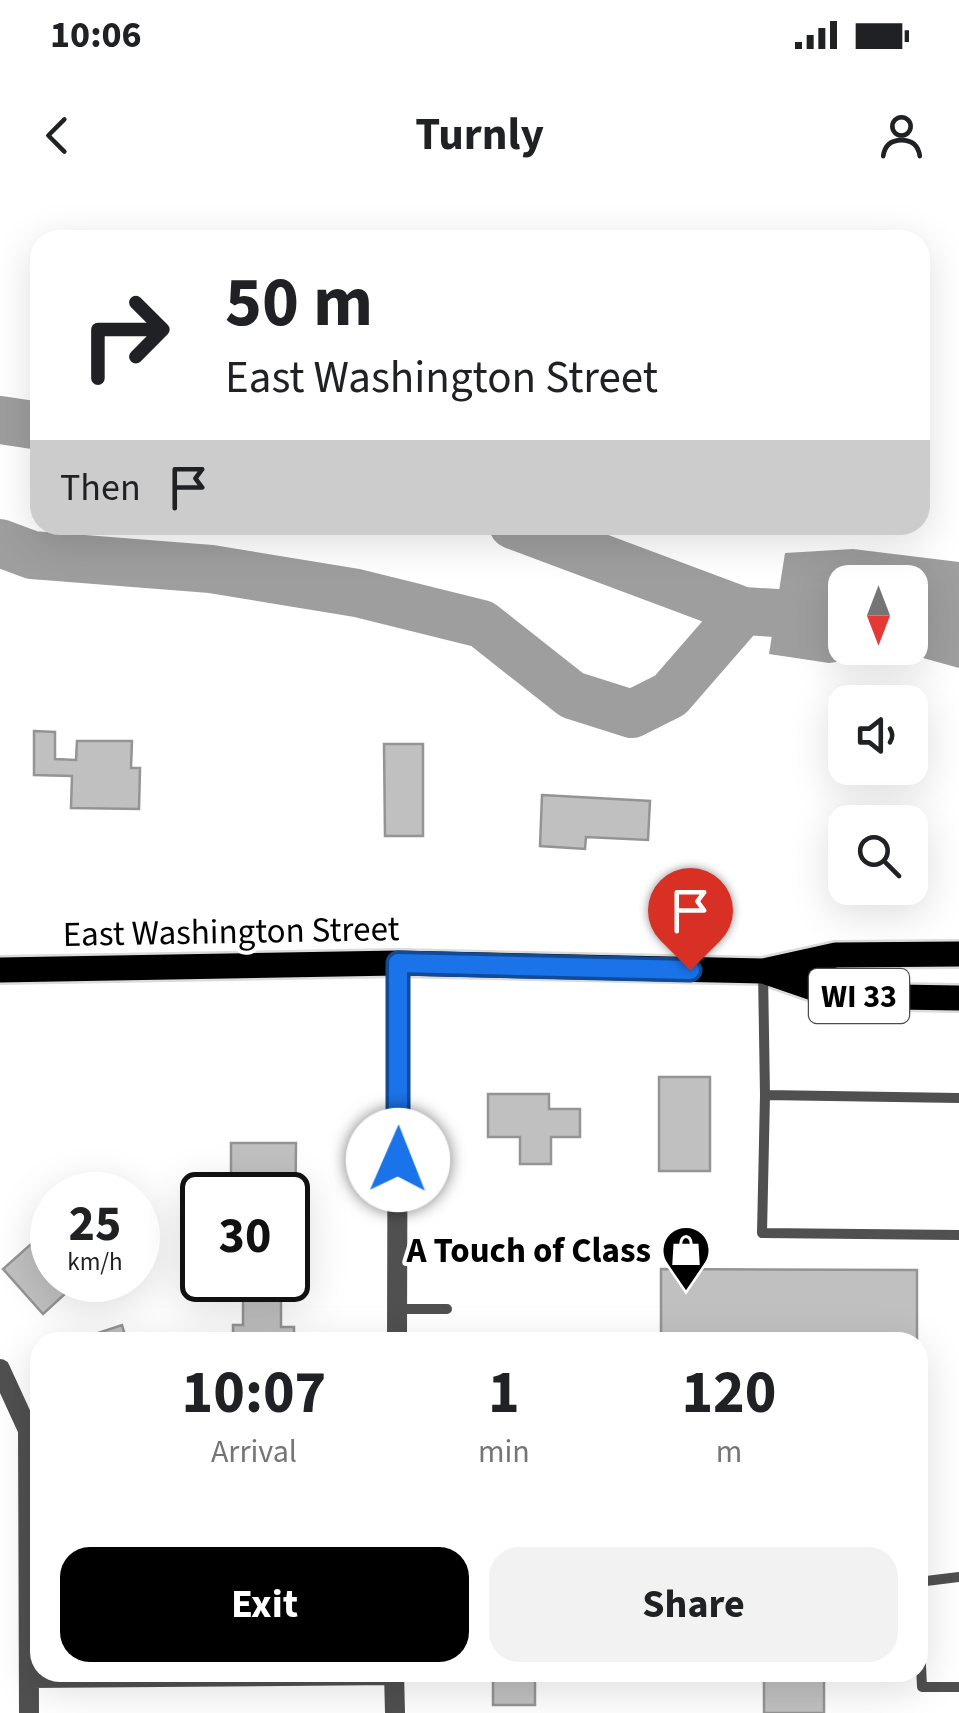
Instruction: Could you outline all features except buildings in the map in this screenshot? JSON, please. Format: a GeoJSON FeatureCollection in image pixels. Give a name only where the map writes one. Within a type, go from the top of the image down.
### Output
{"type":"FeatureCollection","features":[{"type":"Feature","properties":{"kind":"main road","name":"East Washington Street"},"geometry":{"type":"LineString","coordinates":[[0,970],[398,963],[764,971],[836,955],[959,954]]}},
{"type":"Feature","properties":{"kind":"main road","name":"East Washington Street"},"geometry":{"type":"LineString","coordinates":[[764,971],[836,996],[959,998]]}},
{"type":"Feature","properties":{"kind":"street"},"geometry":{"type":"LineString","coordinates":[[397,1332],[398,963]]}},
{"type":"Feature","properties":{"kind":"street"},"geometry":{"type":"LineString","coordinates":[[0,1369],[28,1430],[30,1713]]}},
{"type":"Feature","properties":{"kind":"street"},"geometry":{"type":"LineString","coordinates":[[394,1682],[395,1713]]}},
{"type":"Feature","properties":{"kind":"lane"},"geometry":{"type":"LineString","coordinates":[[764,971],[762,1233],[959,1235]]}},
{"type":"Feature","properties":{"kind":"lane"},"geometry":{"type":"LineString","coordinates":[[765,1095],[959,1098]]}},
{"type":"Feature","properties":{"kind":"lane"},"geometry":{"type":"LineString","coordinates":[[397,1308],[448,1308]]}},
{"type":"Feature","properties":{"kind":"lane"},"geometry":{"type":"LineString","coordinates":[[928,1581],[959,1577]]}},
{"type":"Feature","properties":{"kind":"lane"},"geometry":{"type":"LineString","coordinates":[[922,1682],[922,1687],[959,1687]]}},
{"type":"Feature","properties":{"kind":"shaded area"},"geometry":{"type":"Polygon","coordinates":[[[853,549],[959,562],[959,668],[928,659],[928,565],[828,565],[828,663],[769,654],[785,553],[853,549]]]}},
{"type":"Feature","properties":{"kind":"waterway"},"geometry":{"type":"LineString","coordinates":[[0,420],[30,424]]}},
{"type":"Feature","properties":{"kind":"waterway"},"geometry":{"type":"LineString","coordinates":[[540,535],[743,611],[828,616]]}},
{"type":"Feature","properties":{"kind":"waterway"},"geometry":{"type":"LineString","coordinates":[[0,543],[32,555],[211,569],[357,593],[482,624],[572,695],[632,714],[670,695],[743,611]]}},
{"type":"Feature","properties":{"kind":"place","name":"A Touch of Class"},"geometry":{"type":"Point","coordinates":[686,1292]}},
{"type":"Feature","properties":{"kind":"route"},"geometry":{"type":"LineString","coordinates":[[398,1160],[398,963],[690,970]]}}]}
